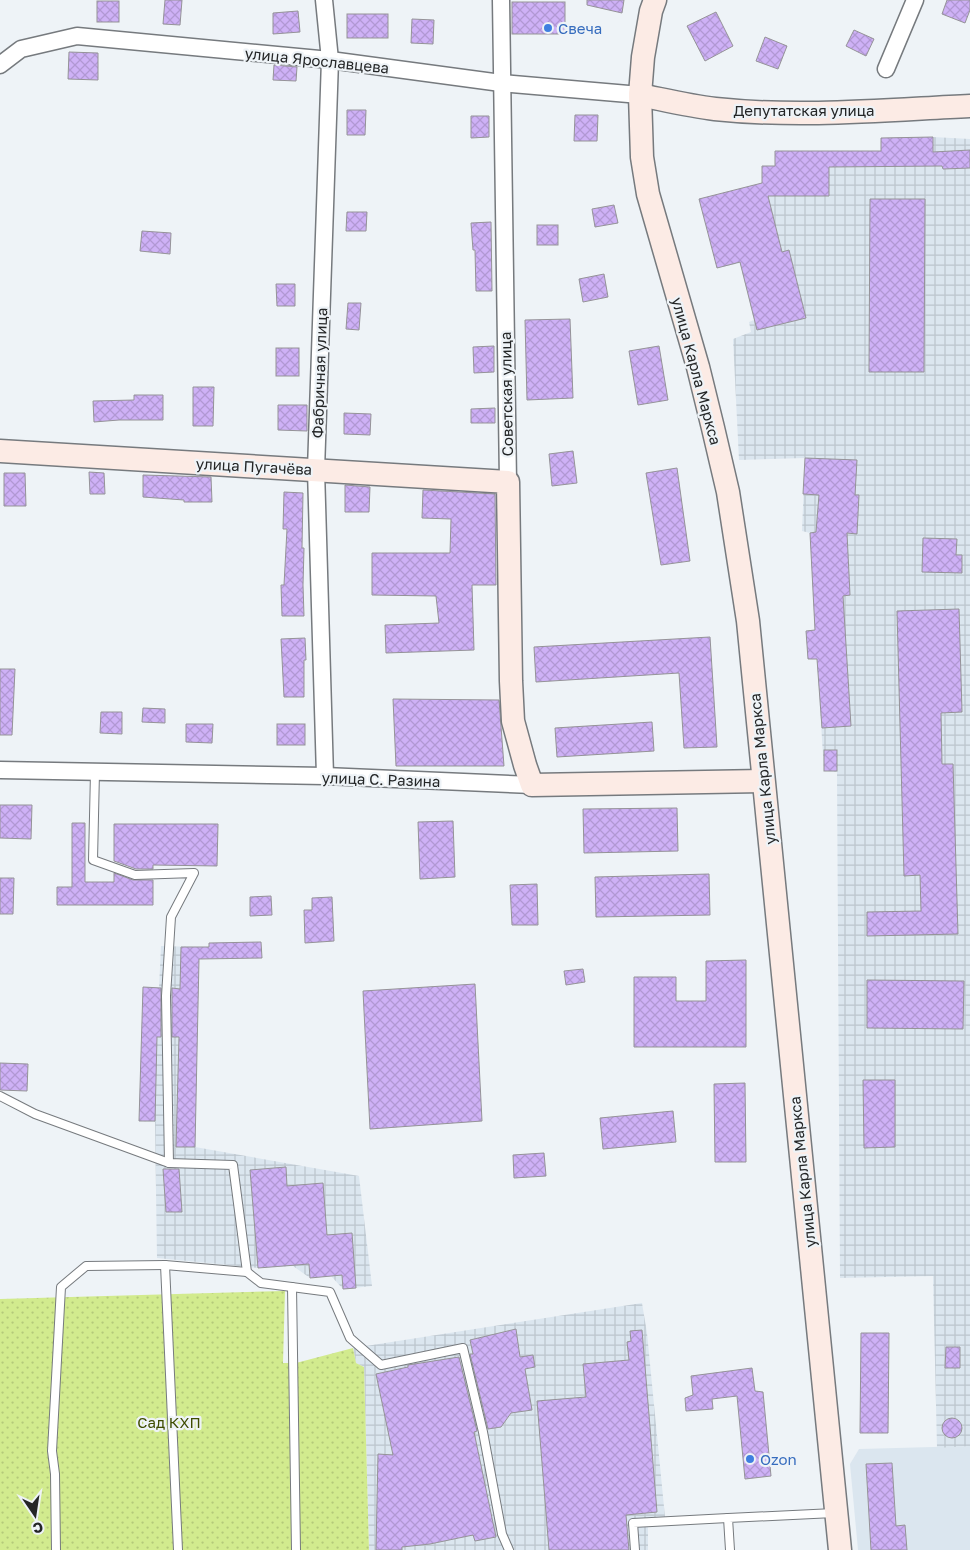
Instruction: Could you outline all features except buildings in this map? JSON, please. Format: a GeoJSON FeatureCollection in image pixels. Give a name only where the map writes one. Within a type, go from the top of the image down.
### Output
{"type":"FeatureCollection","features":[{"type":"Feature","properties":{"kind":"street","name":"Фабричная улица"},"geometry":{"type":"LineString","coordinates":[[324,0],[330,60],[316,470],[325,776]]}},
{"type":"Feature","properties":{"kind":"street","name":"Советская улица"},"geometry":{"type":"LineString","coordinates":[[501,0],[511,681],[513,721],[532,785]]}},
{"type":"Feature","properties":{"kind":"street","name":"улица Карла Маркса"},"geometry":{"type":"LineString","coordinates":[[655,0],[651,11],[643,57],[640,95],[642,157],[648,194],[698,367],[728,492],[748,621],[840,1550]]}},
{"type":"Feature","properties":{"kind":"street"},"geometry":{"type":"LineString","coordinates":[[886,69],[915,0]]}},
{"type":"Feature","properties":{"kind":"street","name":"улица Ярославцева"},"geometry":{"type":"LineString","coordinates":[[0,65],[21,49],[77,36],[330,60],[501,83],[640,95]]}},
{"type":"Feature","properties":{"kind":"street","name":"Депутатская улица"},"geometry":{"type":"LineString","coordinates":[[640,95],[714,108],[766,112],[824,113],[970,106]]}},
{"type":"Feature","properties":{"kind":"street","name":"улица Пугачёва"},"geometry":{"type":"LineString","coordinates":[[0,451],[508,482]]}},
{"type":"Feature","properties":{"kind":"street","name":"улица С. Разина"},"geometry":{"type":"LineString","coordinates":[[0,770],[325,776],[532,785],[763,781]]}},
{"type":"Feature","properties":{"kind":"lane"},"geometry":{"type":"LineString","coordinates":[[95,772],[93,860],[135,875],[194,873],[171,917],[166,996],[168,1163]]}},
{"type":"Feature","properties":{"kind":"lane"},"geometry":{"type":"LineString","coordinates":[[0,1096],[35,1114],[168,1163],[233,1165],[247,1272]]}},
{"type":"Feature","properties":{"kind":"lane"},"geometry":{"type":"LineString","coordinates":[[165,1265],[178,1550]]}},
{"type":"Feature","properties":{"kind":"lane"},"geometry":{"type":"LineString","coordinates":[[56,1550],[55,1474],[52,1451],[61,1287],[86,1266],[165,1265],[247,1272],[260,1283],[330,1292],[350,1338],[381,1365],[462,1348],[483,1432],[502,1534],[509,1550]]}},
{"type":"Feature","properties":{"kind":"lane"},"geometry":{"type":"LineString","coordinates":[[292,1287],[296,1550]]}},
{"type":"Feature","properties":{"kind":"lane"},"geometry":{"type":"LineString","coordinates":[[635,1550],[634,1523],[837,1513]]}},
{"type":"Feature","properties":{"kind":"lane"},"geometry":{"type":"LineString","coordinates":[[728,1518],[730,1550]]}},
{"type":"Feature","properties":{"kind":"shaded area"},"geometry":{"type":"Polygon","coordinates":[[[933,137],[970,139],[970,1446],[937,1448],[933,1276],[840,1278],[837,772],[824,771],[817,659],[808,659],[806,631],[815,630],[810,533],[802,531],[805,458],[739,460],[733,339],[751,332],[749,322],[754,320],[740,263],[717,268],[711,244],[716,242],[762,183],[762,166],[775,166],[775,151],[881,151],[881,138],[933,137]]]}},
{"type":"Feature","properties":{"kind":"shaded area"},"geometry":{"type":"Polygon","coordinates":[[[161,946],[199,947],[195,1147],[359,1176],[372,1286],[343,1289],[331,1276],[310,1278],[293,1266],[258,1268],[157,1258],[155,1122],[139,1121],[143,987],[159,988],[161,946]]]}},
{"type":"Feature","properties":{"kind":"shaded area"},"geometry":{"type":"Polygon","coordinates":[[[642,1303],[647,1333],[665,1517],[648,1522],[648,1550],[369,1550],[364,1367],[356,1363],[353,1348],[642,1303]]]}},
{"type":"Feature","properties":{"kind":"shaded area"},"geometry":{"type":"Polygon","coordinates":[[[970,1446],[970,1550],[858,1550],[850,1464],[859,1449],[970,1446]]]}},
{"type":"Feature","properties":{"kind":"green space","name":"Сад КХП"},"geometry":{"type":"Polygon","coordinates":[[[285,1291],[283,1363],[296,1363],[353,1348],[356,1363],[364,1367],[369,1550],[0,1550],[0,1299],[285,1291]]]}},
{"type":"Feature","properties":{"kind":"place","name":"Свеча"},"geometry":{"type":"Point","coordinates":[548,28]}},
{"type":"Feature","properties":{"kind":"place","name":"Ozon"},"geometry":{"type":"Point","coordinates":[750,1459]}}]}
